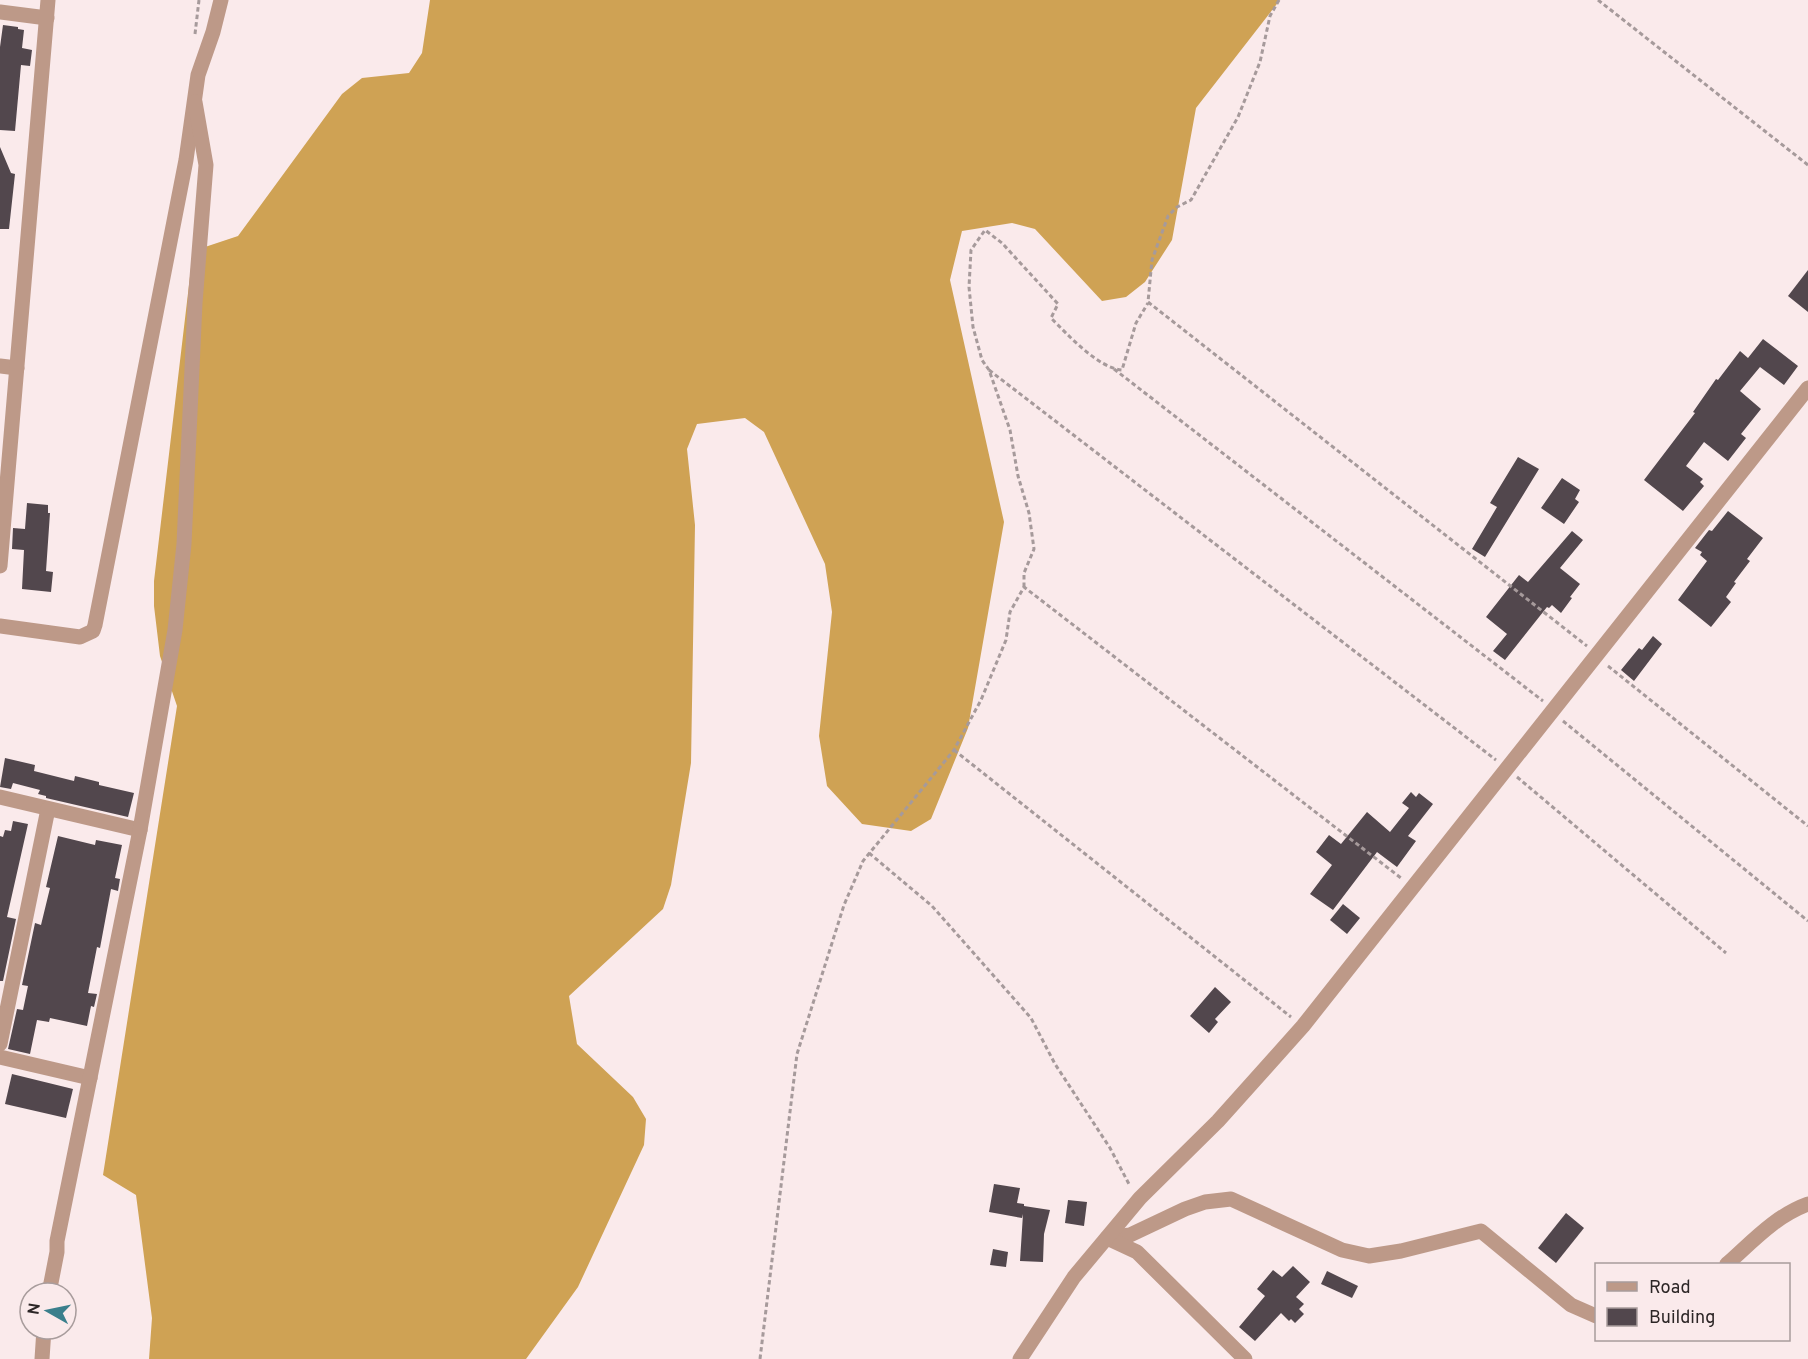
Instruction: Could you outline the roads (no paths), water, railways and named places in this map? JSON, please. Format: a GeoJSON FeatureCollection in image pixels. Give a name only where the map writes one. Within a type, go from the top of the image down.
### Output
{"type":"FeatureCollection","features":[{"type":"Feature","properties":{"kind":"street"},"geometry":{"type":"LineString","coordinates":[[0,566],[48,0]]}},
{"type":"Feature","properties":{"kind":"street"},"geometry":{"type":"LineString","coordinates":[[0,626],[80,637],[93,631],[183,171],[198,75],[221,0]]}},
{"type":"Feature","properties":{"kind":"street"},"geometry":{"type":"LineString","coordinates":[[0,12],[47,18]]}},
{"type":"Feature","properties":{"kind":"street"},"geometry":{"type":"LineString","coordinates":[[51,1281],[140,830],[175,630],[184,544],[195,303],[206,165],[195,102]]}},
{"type":"Feature","properties":{"kind":"street"},"geometry":{"type":"LineString","coordinates":[[0,366],[16,368]]}},
{"type":"Feature","properties":{"kind":"street"},"geometry":{"type":"LineString","coordinates":[[1020,1359],[1074,1277],[1140,1198],[1218,1121],[1303,1026],[1808,388]]}},
{"type":"Feature","properties":{"kind":"street"},"geometry":{"type":"LineString","coordinates":[[0,797],[140,830]]}},
{"type":"Feature","properties":{"kind":"street"},"geometry":{"type":"LineString","coordinates":[[0,1044],[48,809]]}},
{"type":"Feature","properties":{"kind":"street"},"geometry":{"type":"LineString","coordinates":[[0,1057],[90,1078]]}},
{"type":"Feature","properties":{"kind":"street"},"geometry":{"type":"LineString","coordinates":[[1107,1238],[1130,1236],[1204,1202],[1232,1199],[1342,1250],[1369,1256],[1401,1251],[1481,1231],[1571,1305],[1595,1316]]}},
{"type":"Feature","properties":{"kind":"street"},"geometry":{"type":"LineString","coordinates":[[1728,1263],[1773,1223],[1790,1211],[1808,1204]]}},
{"type":"Feature","properties":{"kind":"street"},"geometry":{"type":"LineString","coordinates":[[1107,1238],[1137,1252],[1245,1359]]}},
{"type":"Feature","properties":{"kind":"street"},"geometry":{"type":"LineString","coordinates":[[42,1359],[43,1341]]}}]}
